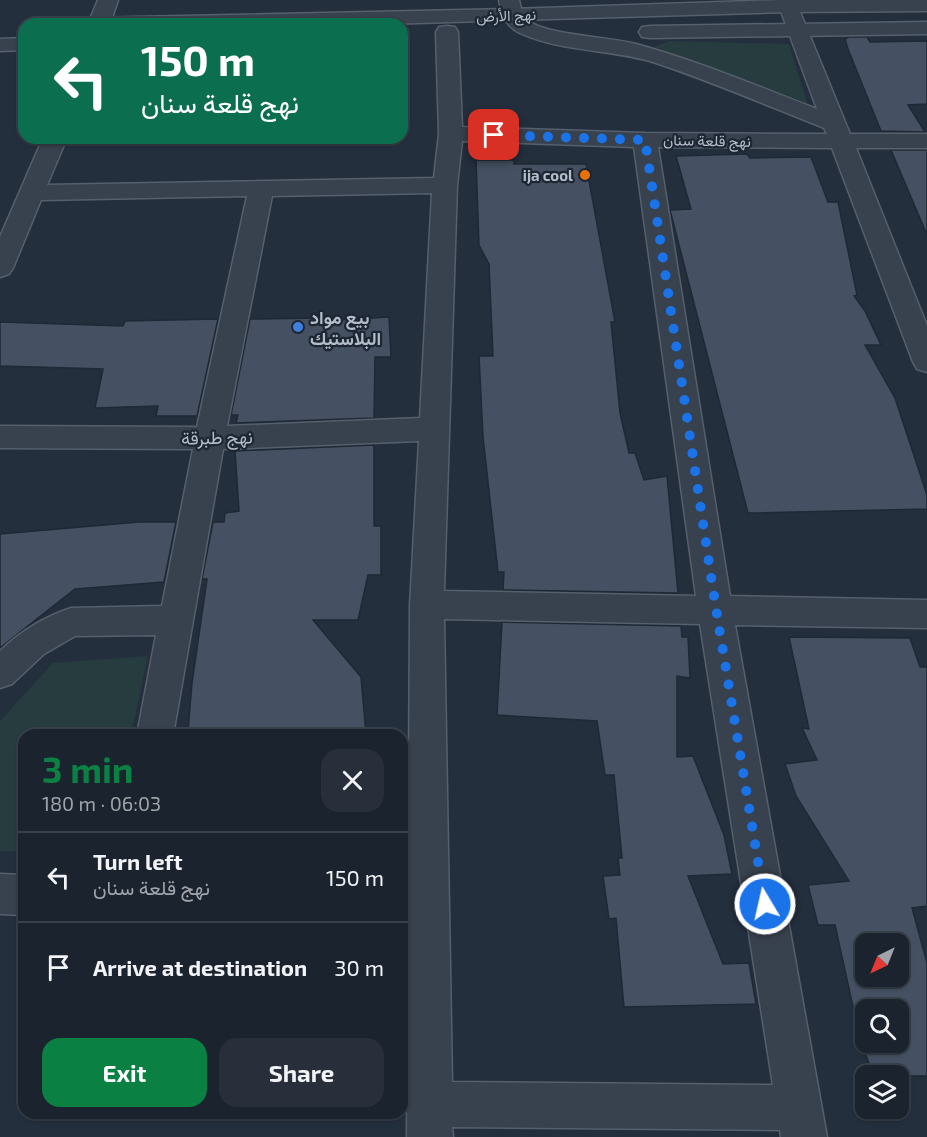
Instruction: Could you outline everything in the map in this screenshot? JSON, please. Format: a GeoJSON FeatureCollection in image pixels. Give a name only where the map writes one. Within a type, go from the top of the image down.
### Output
{"type":"FeatureCollection","features":[{"type":"Feature","properties":{"kind":"street"},"geometry":{"type":"LineString","coordinates":[[101,18],[108,0]]}},
{"type":"Feature","properties":{"kind":"street","name":"نهج الأرض"},"geometry":{"type":"LineString","coordinates":[[253,18],[631,5],[927,5]]}},
{"type":"Feature","properties":{"kind":"street"},"geometry":{"type":"LineString","coordinates":[[789,6],[927,362]]}},
{"type":"Feature","properties":{"kind":"street"},"geometry":{"type":"LineString","coordinates":[[510,8],[525,28],[625,48],[662,58],[839,133]]}},
{"type":"Feature","properties":{"kind":"street"},"geometry":{"type":"LineString","coordinates":[[0,25],[18,25]]}},
{"type":"Feature","properties":{"kind":"street","name":"نهج الأرض"},"geometry":{"type":"LineString","coordinates":[[408,34],[927,28]]}},
{"type":"Feature","properties":{"kind":"street"},"geometry":{"type":"LineString","coordinates":[[447,32],[451,134],[445,185],[414,905],[430,1120],[802,1122],[716,609],[645,140]]}},
{"type":"Feature","properties":{"kind":"street"},"geometry":{"type":"LineString","coordinates":[[0,45],[18,44]]}},
{"type":"Feature","properties":{"kind":"street","name":"نهج قلعة سنان"},"geometry":{"type":"LineString","coordinates":[[451,134],[645,140],[839,133],[927,141]]}},
{"type":"Feature","properties":{"kind":"street"},"geometry":{"type":"LineString","coordinates":[[0,268],[52,144]]}},
{"type":"Feature","properties":{"kind":"street"},"geometry":{"type":"LineString","coordinates":[[32,193],[445,185]]}},
{"type":"Feature","properties":{"kind":"street"},"geometry":{"type":"LineString","coordinates":[[156,729],[210,438],[261,187]]}},
{"type":"Feature","properties":{"kind":"street","name":"نهج طبرقة"},"geometry":{"type":"LineString","coordinates":[[0,437],[210,438],[434,429]]}},
{"type":"Feature","properties":{"kind":"street"},"geometry":{"type":"LineString","coordinates":[[427,605],[927,614]]}},
{"type":"Feature","properties":{"kind":"street"},"geometry":{"type":"LineString","coordinates":[[0,674],[32,643],[71,622],[175,620]]}},
{"type":"Feature","properties":{"kind":"street"},"geometry":{"type":"LineString","coordinates":[[0,894],[18,895]]}},
{"type":"Feature","properties":{"kind":"green space"},"geometry":{"type":"Polygon","coordinates":[[[669,41],[789,44],[807,103],[654,47],[669,41]]]}},
{"type":"Feature","properties":{"kind":"green space"},"geometry":{"type":"Polygon","coordinates":[[[148,656],[132,729],[18,729],[18,851],[0,851],[0,721],[53,663],[148,656]]]}},
{"type":"Feature","properties":{"kind":"building"},"geometry":{"type":"Polygon","coordinates":[[[867,37],[870,42],[927,41],[927,104],[908,105],[925,132],[881,131],[848,49],[845,39],[867,37]]]}},
{"type":"Feature","properties":{"kind":"building"},"geometry":{"type":"Polygon","coordinates":[[[891,150],[927,150],[927,235],[891,150]]]}},
{"type":"Feature","properties":{"kind":"building"},"geometry":{"type":"Polygon","coordinates":[[[747,154],[750,158],[811,157],[828,202],[838,202],[857,295],[854,296],[865,311],[881,345],[865,345],[895,398],[927,495],[927,509],[748,513],[670,210],[691,209],[676,156],[747,154]]]}},
{"type":"Feature","properties":{"kind":"building"},"geometry":{"type":"Polygon","coordinates":[[[476,160],[514,160],[514,164],[586,164],[615,322],[611,322],[620,413],[629,453],[635,453],[644,480],[667,476],[678,593],[503,590],[504,572],[498,572],[483,437],[479,356],[493,356],[489,264],[479,245],[476,160]]]}},
{"type":"Feature","properties":{"kind":"building"},"geometry":{"type":"Polygon","coordinates":[[[389,317],[391,357],[375,357],[374,418],[236,423],[238,415],[231,415],[250,319],[324,318],[324,321],[389,317]]]}},
{"type":"Feature","properties":{"kind":"building"},"geometry":{"type":"Polygon","coordinates":[[[218,319],[197,416],[156,416],[158,406],[95,408],[103,369],[0,366],[0,322],[123,326],[125,321],[218,319]]]}},
{"type":"Feature","properties":{"kind":"building"},"geometry":{"type":"Polygon","coordinates":[[[374,445],[374,526],[381,526],[381,575],[368,575],[358,620],[313,620],[361,677],[366,729],[188,729],[192,683],[207,579],[202,579],[213,522],[224,522],[225,513],[239,511],[235,451],[374,445]]]}},
{"type":"Feature","properties":{"kind":"building"},"geometry":{"type":"Polygon","coordinates":[[[139,522],[176,522],[164,582],[75,589],[0,648],[0,534],[139,522]]]}},
{"type":"Feature","properties":{"kind":"building"},"geometry":{"type":"Polygon","coordinates":[[[502,622],[681,626],[682,637],[688,637],[690,678],[677,676],[677,757],[693,756],[724,835],[732,874],[688,876],[723,964],[749,963],[756,1004],[624,1007],[616,918],[609,919],[603,876],[620,875],[618,858],[622,858],[614,775],[605,775],[597,721],[497,715],[502,622]]]}},
{"type":"Feature","properties":{"kind":"building"},"geometry":{"type":"Polygon","coordinates":[[[789,637],[910,638],[920,667],[927,667],[927,906],[912,908],[927,963],[927,1076],[909,1076],[909,1065],[869,1065],[865,1053],[909,1053],[909,999],[855,999],[855,1016],[835,925],[818,925],[808,885],[849,881],[796,796],[785,764],[817,760],[802,728],[809,729],[789,637]]]}},
{"type":"Feature","properties":{"kind":"place","name":"ija cool"},"geometry":{"type":"Point","coordinates":[585,175]}},
{"type":"Feature","properties":{"kind":"place","name":"بيع مواد البلاستيك"},"geometry":{"type":"Point","coordinates":[298,327]}},
{"type":"Feature","properties":{"kind":"route"},"geometry":{"type":"LineString","coordinates":[[494,135],[645,140],[716,609],[765,904]]}}]}
